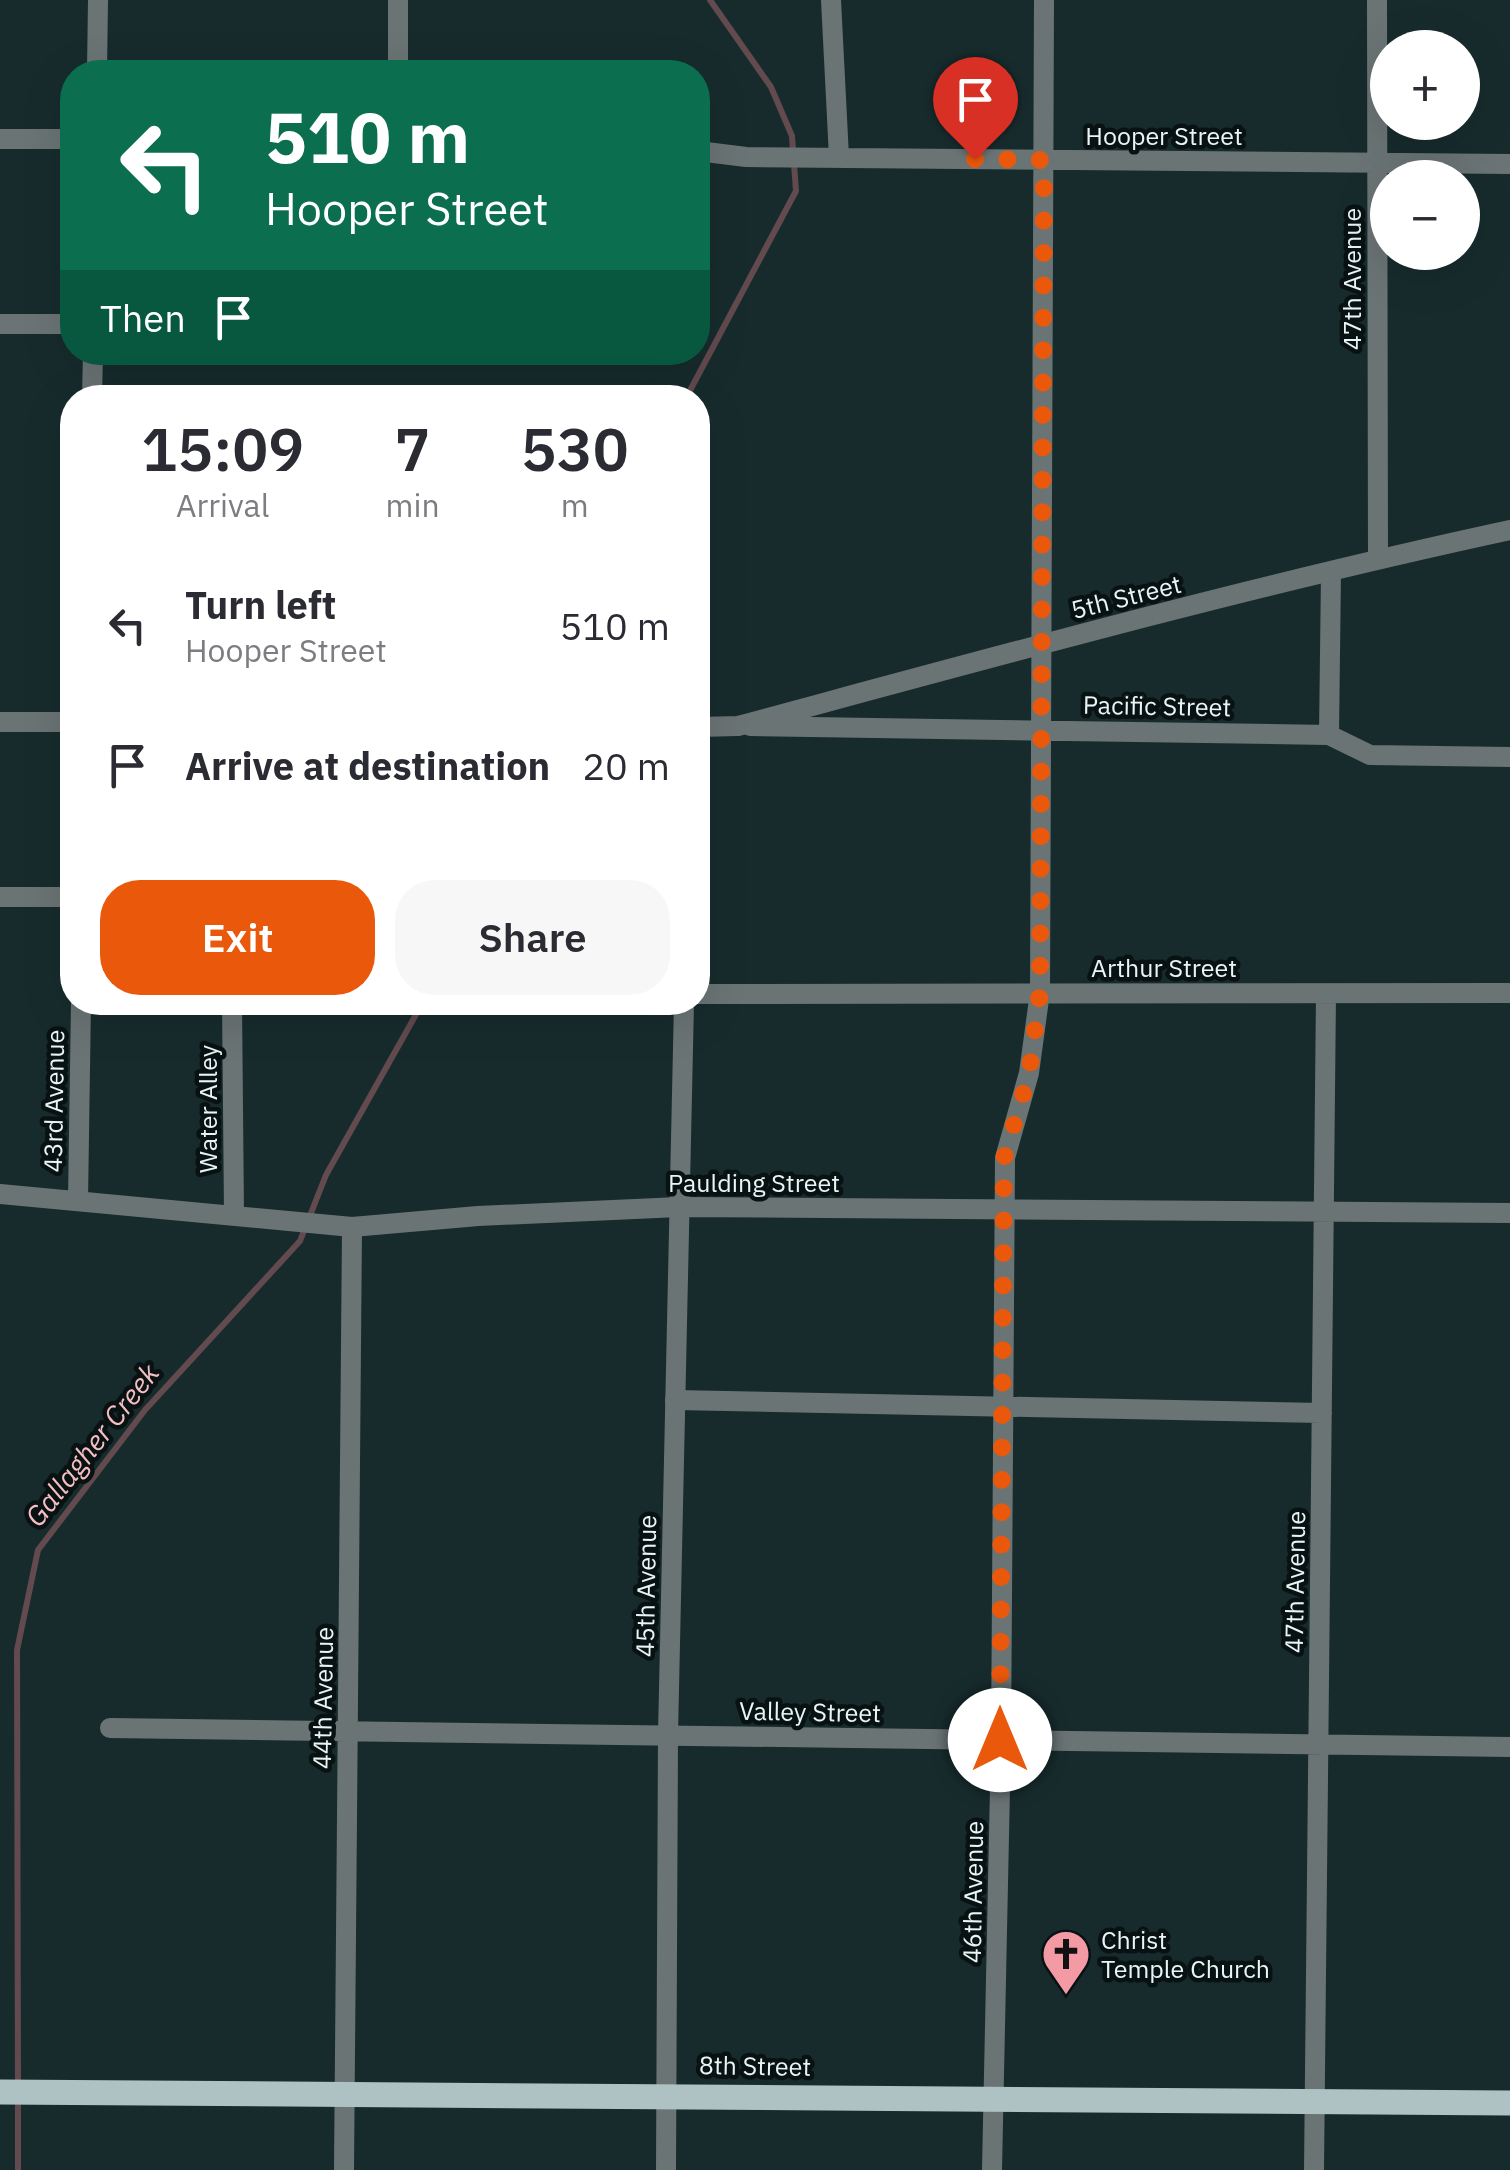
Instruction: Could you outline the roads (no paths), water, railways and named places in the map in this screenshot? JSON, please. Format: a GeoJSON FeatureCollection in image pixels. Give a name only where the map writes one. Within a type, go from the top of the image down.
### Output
{"type":"FeatureCollection","features":[{"type":"Feature","properties":{"kind":"main road","name":"8th Street"},"geometry":{"type":"LineString","coordinates":[[0,2092],[1510,2102]]}},
{"type":"Feature","properties":{"kind":"street"},"geometry":{"type":"LineString","coordinates":[[98,0],[98,60]]}},
{"type":"Feature","properties":{"kind":"street"},"geometry":{"type":"LineString","coordinates":[[398,0],[398,60]]}},
{"type":"Feature","properties":{"kind":"street"},"geometry":{"type":"LineString","coordinates":[[830,157],[831,0]]}},
{"type":"Feature","properties":{"kind":"street","name":"46th Avenue"},"geometry":{"type":"LineString","coordinates":[[992,2170],[1004,1158],[1029,1074],[1040,992],[1044,0]]}},
{"type":"Feature","properties":{"kind":"street","name":"47th Avenue"},"geometry":{"type":"LineString","coordinates":[[1377,0],[1377,160]]}},
{"type":"Feature","properties":{"kind":"street"},"geometry":{"type":"LineString","coordinates":[[0,138],[60,139]]}},
{"type":"Feature","properties":{"kind":"street","name":"Hooper Street"},"geometry":{"type":"LineString","coordinates":[[710,152],[764,157],[1370,162]]}},
{"type":"Feature","properties":{"kind":"street","name":"Hooper Street"},"geometry":{"type":"LineString","coordinates":[[1480,164],[1510,164]]}},
{"type":"Feature","properties":{"kind":"street","name":"47th Avenue"},"geometry":{"type":"LineString","coordinates":[[1377,270],[1378,558]]}},
{"type":"Feature","properties":{"kind":"street"},"geometry":{"type":"LineString","coordinates":[[0,324],[60,324]]}},
{"type":"Feature","properties":{"kind":"street","name":"5th Street"},"geometry":{"type":"LineString","coordinates":[[710,727],[738,726],[1378,558],[1510,530]]}},
{"type":"Feature","properties":{"kind":"street"},"geometry":{"type":"LineString","coordinates":[[1329,735],[1331,572]]}},
{"type":"Feature","properties":{"kind":"street"},"geometry":{"type":"LineString","coordinates":[[0,722],[60,722]]}},
{"type":"Feature","properties":{"kind":"street","name":"Pacific Street"},"geometry":{"type":"LineString","coordinates":[[738,726],[1329,735],[1370,755],[1510,757]]}},
{"type":"Feature","properties":{"kind":"street"},"geometry":{"type":"LineString","coordinates":[[0,897],[60,896]]}},
{"type":"Feature","properties":{"kind":"street","name":"Arthur Street"},"geometry":{"type":"LineString","coordinates":[[710,994],[1510,993]]}},
{"type":"Feature","properties":{"kind":"street","name":"47th Avenue"},"geometry":{"type":"LineString","coordinates":[[1314,2170],[1326,994]]}},
{"type":"Feature","properties":{"kind":"street","name":"43rd Avenue"},"geometry":{"type":"LineString","coordinates":[[78,1201],[81,1015]]}},
{"type":"Feature","properties":{"kind":"street","name":"Water Alley"},"geometry":{"type":"LineString","coordinates":[[232,1015],[234,1214]]}},
{"type":"Feature","properties":{"kind":"street","name":"45th Avenue"},"geometry":{"type":"LineString","coordinates":[[666,2170],[668,1735],[684,1015]]}},
{"type":"Feature","properties":{"kind":"street","name":"Paulding Street"},"geometry":{"type":"LineString","coordinates":[[0,1194],[352,1227],[478,1216],[679,1208],[1510,1213]]}},
{"type":"Feature","properties":{"kind":"street","name":"44th Avenue"},"geometry":{"type":"LineString","coordinates":[[344,2170],[352,1227]]}},
{"type":"Feature","properties":{"kind":"street"},"geometry":{"type":"LineString","coordinates":[[675,1400],[1322,1413]]}},
{"type":"Feature","properties":{"kind":"street","name":"Valley Street"},"geometry":{"type":"LineString","coordinates":[[110,1728],[1510,1748]]}},
{"type":"Feature","properties":{"kind":"waterway","name":"Gallagher Creek"},"geometry":{"type":"LineString","coordinates":[[710,0],[771,87],[792,136],[796,191],[710,353]]}},
{"type":"Feature","properties":{"kind":"waterway","name":"Gallagher Creek"},"geometry":{"type":"LineString","coordinates":[[693,385],[704,365]]}},
{"type":"Feature","properties":{"kind":"waterway","name":"Gallagher Creek"},"geometry":{"type":"LineString","coordinates":[[18,2087],[17,1650],[38,1550],[145,1410],[300,1241],[326,1175],[416,1015]]}},
{"type":"Feature","properties":{"kind":"waterway","name":"Gallagher Creek"},"geometry":{"type":"LineString","coordinates":[[18,2100],[18,2170]]}},
{"type":"Feature","properties":{"kind":"place","name":"Christ Temple Church"},"geometry":{"type":"Point","coordinates":[1066,1996]}}]}
